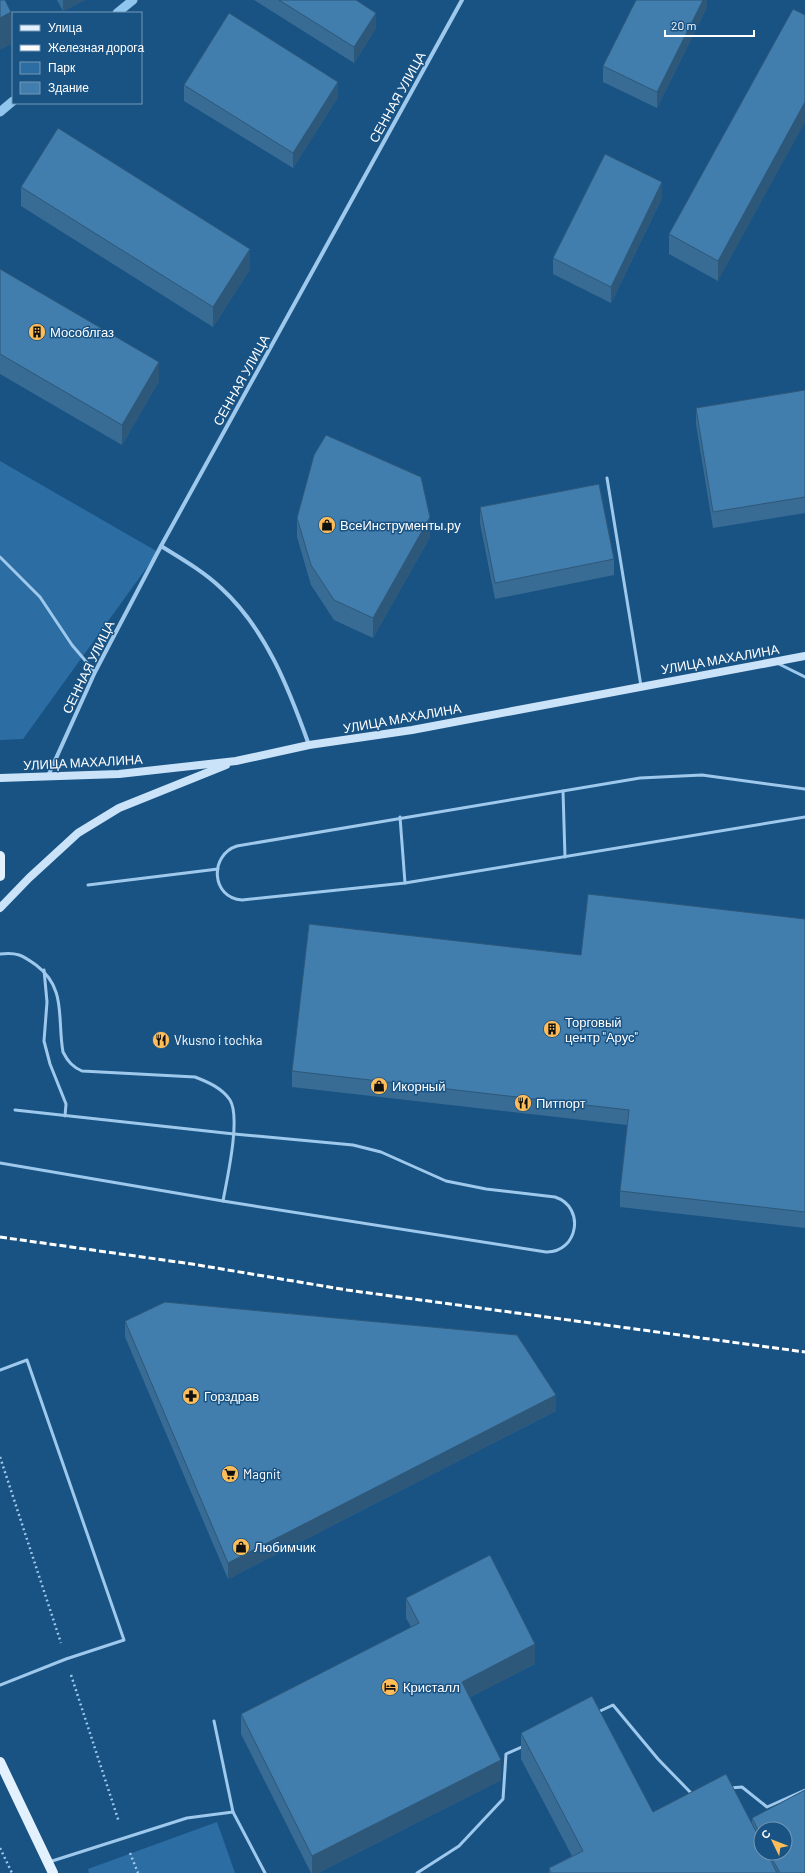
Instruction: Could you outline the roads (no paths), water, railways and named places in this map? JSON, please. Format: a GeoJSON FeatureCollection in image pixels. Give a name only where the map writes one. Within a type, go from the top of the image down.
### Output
{"type":"FeatureCollection","features":[{"type":"Feature","properties":{"kind":"main road"},"geometry":{"type":"LineString","coordinates":[[0,856],[0,876]]}},
{"type":"Feature","properties":{"kind":"main road"},"geometry":{"type":"LineString","coordinates":[[0,1762],[53,1873]]}},
{"type":"Feature","properties":{"kind":"street","name":"СЕННАЯ УЛИЦА"},"geometry":{"type":"LineString","coordinates":[[48,776],[95,672],[161,546],[462,0]]}},
{"type":"Feature","properties":{"kind":"street"},"geometry":{"type":"LineString","coordinates":[[161,546],[198,569],[222,588],[252,622],[288,687],[310,745]]}},
{"type":"Feature","properties":{"kind":"street","name":"УЛИЦА МАХАЛИНА"},"geometry":{"type":"LineString","coordinates":[[0,778],[119,774],[236,762],[310,745],[412,730],[805,656]]}},
{"type":"Feature","properties":{"kind":"street"},"geometry":{"type":"LineString","coordinates":[[0,908],[29,878],[78,833],[119,808],[236,762]]}},
{"type":"Feature","properties":{"kind":"lane"},"geometry":{"type":"LineString","coordinates":[[608,478],[641,686]]}},
{"type":"Feature","properties":{"kind":"lane"},"geometry":{"type":"LineString","coordinates":[[0,557],[40,597],[72,645],[95,672]]}},
{"type":"Feature","properties":{"kind":"lane"},"geometry":{"type":"LineString","coordinates":[[774,662],[805,677]]}},
{"type":"Feature","properties":{"kind":"lane"},"geometry":{"type":"LineString","coordinates":[[805,789],[702,775],[640,778],[237,846],[225,852],[221,858],[218,870],[218,882],[226,895],[234,899],[404,883],[805,817]]}},
{"type":"Feature","properties":{"kind":"lane"},"geometry":{"type":"LineString","coordinates":[[563,791],[565,857]]}},
{"type":"Feature","properties":{"kind":"lane"},"geometry":{"type":"LineString","coordinates":[[400,818],[404,883]]}},
{"type":"Feature","properties":{"kind":"lane"},"geometry":{"type":"LineString","coordinates":[[88,885],[218,870]]}},
{"type":"Feature","properties":{"kind":"lane"},"geometry":{"type":"LineString","coordinates":[[0,954],[17,953],[44,970],[53,981],[58,993],[63,1052],[67,1060],[74,1067],[82,1071],[195,1077],[207,1081],[221,1090],[231,1101],[234,1112],[234,1134],[223,1201]]}},
{"type":"Feature","properties":{"kind":"lane"},"geometry":{"type":"LineString","coordinates":[[44,970],[47,1002],[44,1041],[50,1064],[66,1104],[65,1116]]}},
{"type":"Feature","properties":{"kind":"lane"},"geometry":{"type":"LineString","coordinates":[[0,1163],[223,1201],[546,1252],[555,1252],[569,1243],[574,1223],[574,1214],[570,1206],[563,1200],[555,1197],[446,1181],[381,1152],[353,1145],[234,1134],[15,1110]]}},
{"type":"Feature","properties":{"kind":"lane"},"geometry":{"type":"LineString","coordinates":[[0,1370],[27,1360],[124,1640],[66,1659],[0,1685]]}},
{"type":"Feature","properties":{"kind":"lane"},"geometry":{"type":"LineString","coordinates":[[592,1715],[613,1705],[658,1759],[692,1794],[699,1793]]}},
{"type":"Feature","properties":{"kind":"lane"},"geometry":{"type":"LineString","coordinates":[[214,1721],[233,1812],[265,1873]]}},
{"type":"Feature","properties":{"kind":"lane"},"geometry":{"type":"LineString","coordinates":[[417,1873],[459,1846],[503,1799],[506,1754],[528,1744]]}},
{"type":"Feature","properties":{"kind":"lane"},"geometry":{"type":"LineString","coordinates":[[728,1789],[742,1787],[767,1807],[805,1790]]}},
{"type":"Feature","properties":{"kind":"lane"},"geometry":{"type":"LineString","coordinates":[[48,1863],[186,1818],[233,1812]]}},
{"type":"Feature","properties":{"kind":"waterway"},"geometry":{"type":"LineString","coordinates":[[118,12],[133,0]]}},
{"type":"Feature","properties":{"kind":"waterway"},"geometry":{"type":"LineString","coordinates":[[0,112],[12,102]]}},
{"type":"Feature","properties":{"kind":"railway"},"geometry":{"type":"LineString","coordinates":[[0,1237],[192,1264],[347,1290],[805,1352]]}},
{"type":"Feature","properties":{"kind":"place","name":"Мособлгаз"},"geometry":{"type":"Point","coordinates":[37,332]}},
{"type":"Feature","properties":{"kind":"place","name":"ВсеИнструменты.ру"},"geometry":{"type":"Point","coordinates":[327,525]}},
{"type":"Feature","properties":{"kind":"place","name":"Торговый центр \"Арус\""},"geometry":{"type":"Point","coordinates":[552,1029]}},
{"type":"Feature","properties":{"kind":"place","name":"Vkusno i tochka"},"geometry":{"type":"Point","coordinates":[161,1040]}},
{"type":"Feature","properties":{"kind":"place","name":"Икорный"},"geometry":{"type":"Point","coordinates":[379,1086]}},
{"type":"Feature","properties":{"kind":"place","name":"Питпорт"},"geometry":{"type":"Point","coordinates":[523,1103]}},
{"type":"Feature","properties":{"kind":"place","name":"Горздрав"},"geometry":{"type":"Point","coordinates":[191,1396]}},
{"type":"Feature","properties":{"kind":"place","name":"Magnit"},"geometry":{"type":"Point","coordinates":[230,1474]}},
{"type":"Feature","properties":{"kind":"place","name":"Любимчик"},"geometry":{"type":"Point","coordinates":[241,1547]}},
{"type":"Feature","properties":{"kind":"place","name":"Кристалл"},"geometry":{"type":"Point","coordinates":[390,1687]}}]}
